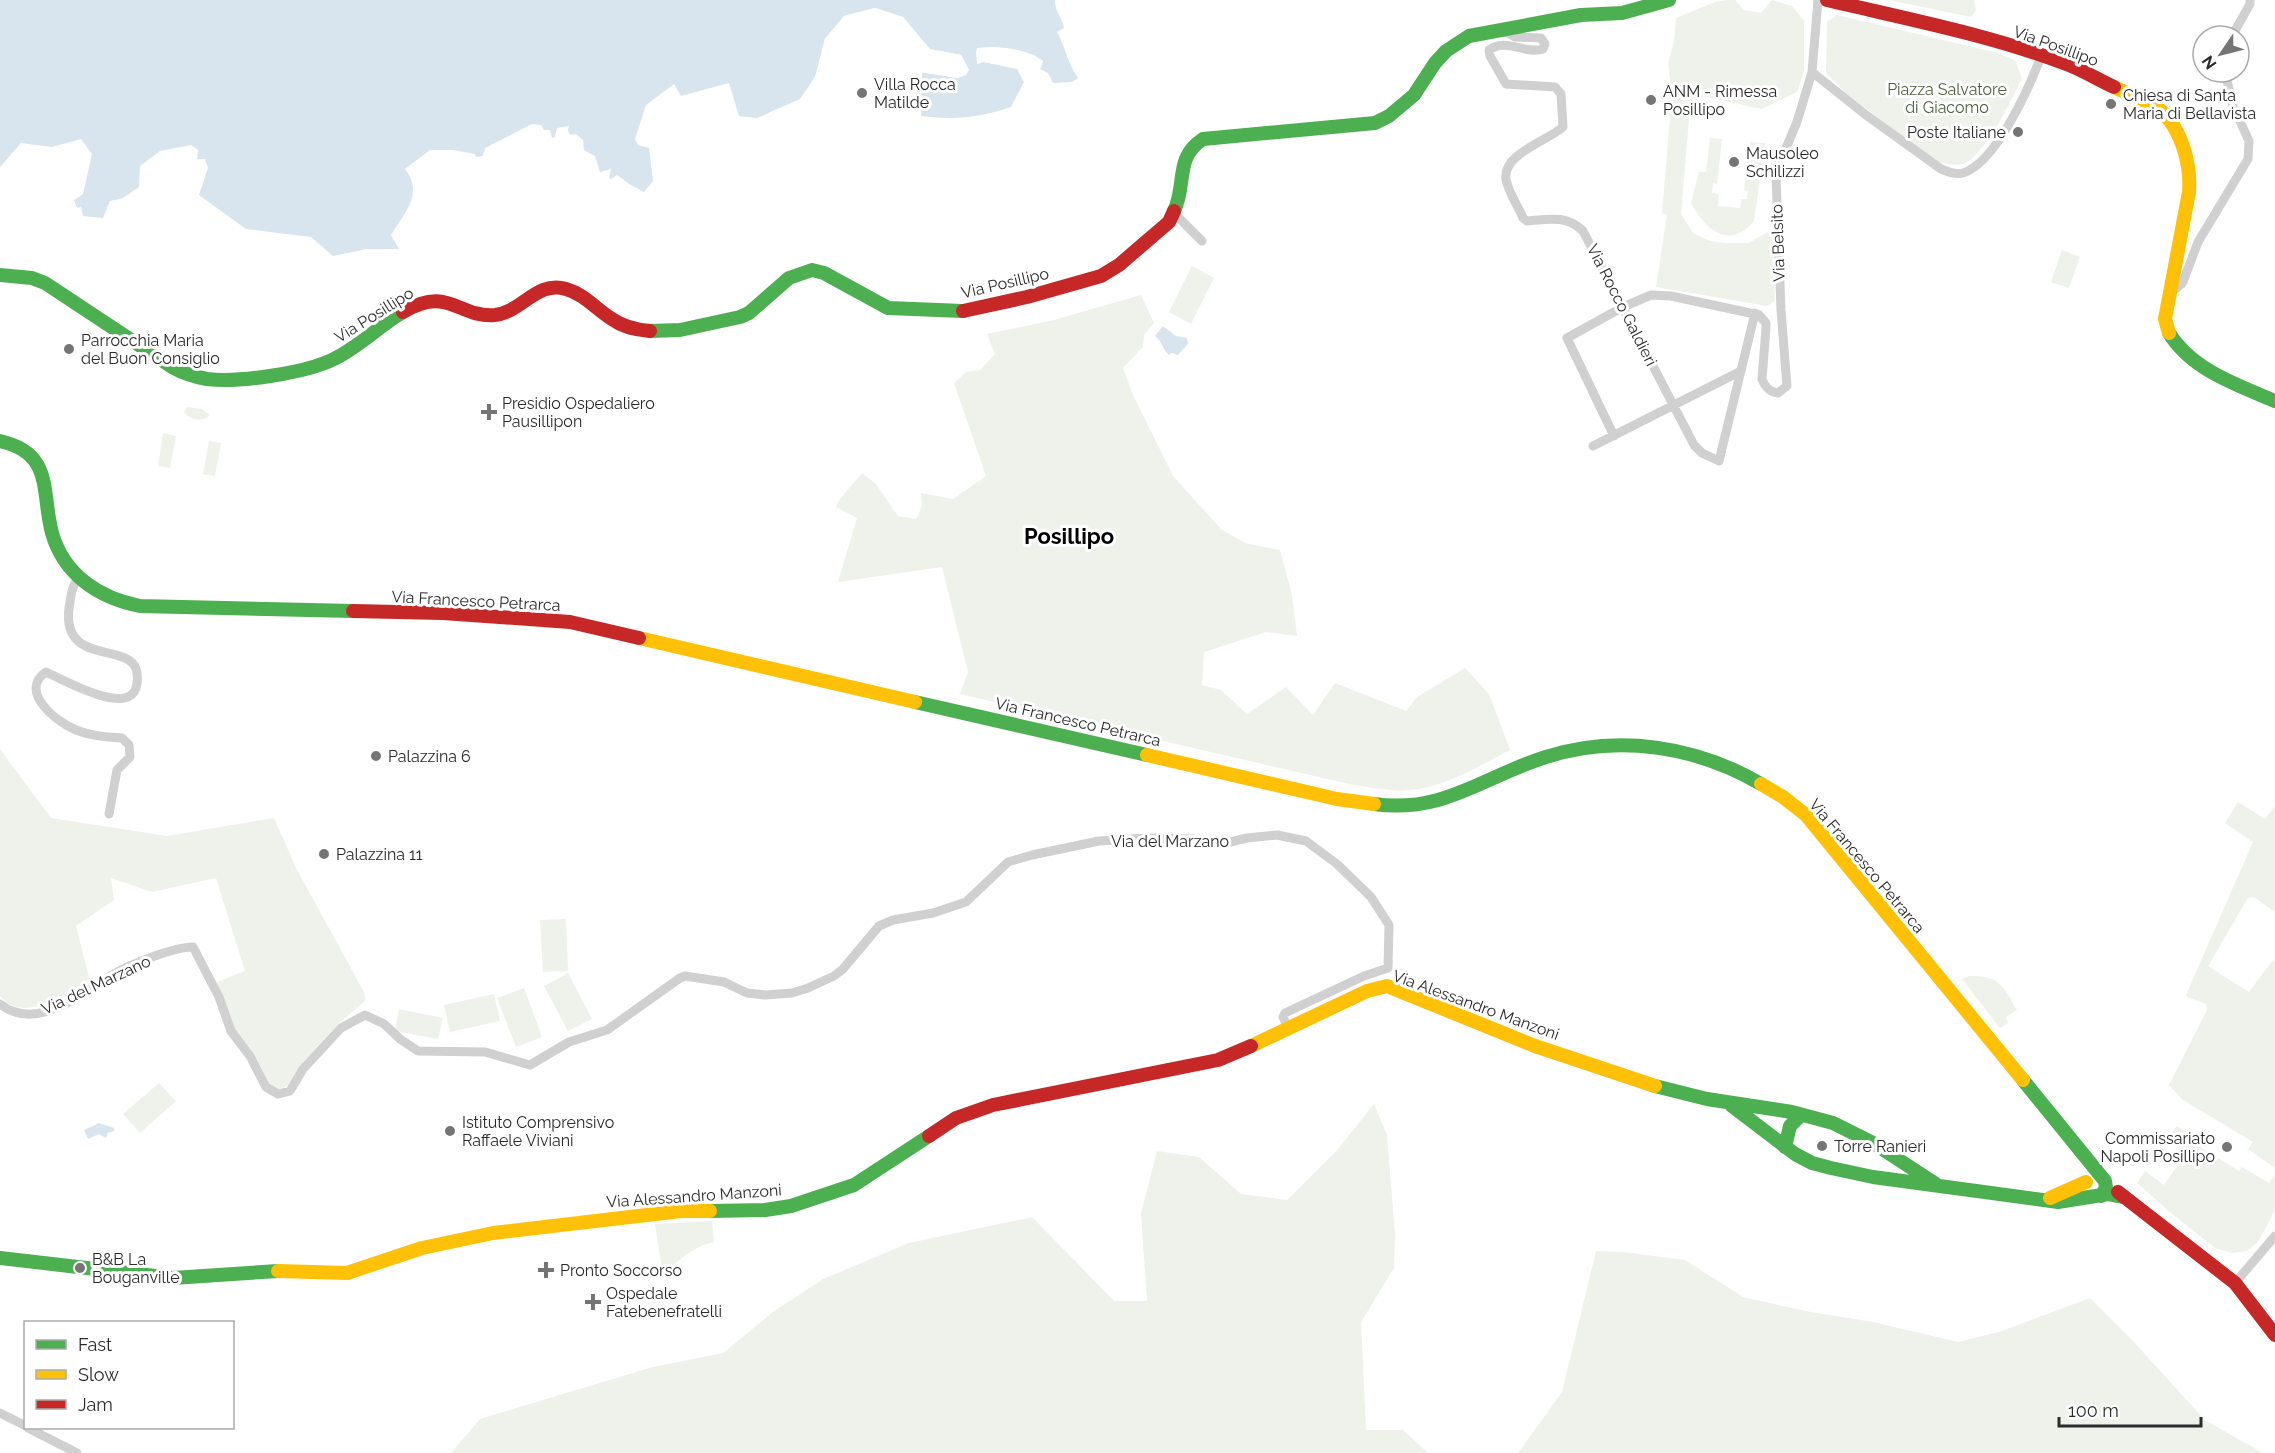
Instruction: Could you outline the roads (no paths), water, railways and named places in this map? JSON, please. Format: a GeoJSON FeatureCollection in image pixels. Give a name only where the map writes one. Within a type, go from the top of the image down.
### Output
{"type":"FeatureCollection","features":[{"type":"Feature","properties":{"kind":"street"},"geometry":{"type":"LineString","coordinates":[[1202,241],[1174,213],[1186,155],[1197,142],[1216,137],[1342,127],[1382,121],[1414,95],[1435,63],[1457,43],[1469,36],[1581,15],[1622,13],[1669,0]]}},
{"type":"Feature","properties":{"kind":"street","name":"Via Belsito"},"geometry":{"type":"LineString","coordinates":[[1755,313],[1764,319],[1766,328],[1762,379],[1768,390],[1778,393],[1787,386],[1788,380],[1781,310],[1777,169],[1797,122],[1812,72],[1818,0]]}},
{"type":"Feature","properties":{"kind":"street","name":"Via Posillipo"},"geometry":{"type":"LineString","coordinates":[[1827,0],[2002,43],[2070,65],[2160,110],[2174,127],[2184,150],[2190,177],[2187,210],[2165,319],[2166,330],[2180,348],[2198,363],[2239,385],[2275,400]]}},
{"type":"Feature","properties":{"kind":"street"},"geometry":{"type":"LineString","coordinates":[[2239,24],[2250,0]]}},
{"type":"Feature","properties":{"kind":"street","name":"Via Rocco Galdieri"},"geometry":{"type":"LineString","coordinates":[[1501,29],[1515,37],[1541,38],[1544,41],[1544,47],[1540,50],[1506,45],[1492,48],[1489,54],[1507,85],[1558,89],[1561,94],[1564,124],[1561,129],[1532,146],[1508,166],[1506,178],[1508,185],[1525,220],[1564,219],[1577,225],[1583,231],[1697,449],[1719,461],[1741,371]]}},
{"type":"Feature","properties":{"kind":"street"},"geometry":{"type":"LineString","coordinates":[[1812,72],[1866,116],[1941,170],[1962,173],[1982,161],[1992,151],[2031,83],[2041,56]]}},
{"type":"Feature","properties":{"kind":"street"},"geometry":{"type":"LineString","coordinates":[[2171,289],[2183,282],[2199,242],[2248,159],[2249,141],[2234,106],[2228,84]]}},
{"type":"Feature","properties":{"kind":"street","name":"Via Posillipo"},"geometry":{"type":"LineString","coordinates":[[0,275],[32,278],[45,283],[179,372],[208,380],[228,381],[320,365],[342,354],[406,310],[428,301],[440,300],[494,315],[515,308],[539,292],[556,287],[578,295],[622,324],[660,332],[683,330],[740,317],[754,309],[789,278],[812,270],[824,273],[888,309],[975,310],[1110,272],[1169,222],[1174,213]]}},
{"type":"Feature","properties":{"kind":"street"},"geometry":{"type":"LineString","coordinates":[[1593,446],[1614,436],[1741,371],[1755,313],[1660,295],[1645,296],[1567,338],[1614,436]]}},
{"type":"Feature","properties":{"kind":"street","name":"Via Francesco Petrarca"},"geometry":{"type":"LineString","coordinates":[[0,441],[15,445],[27,453],[43,471],[48,490],[53,534],[70,568],[78,578],[110,598],[140,606],[451,613],[570,622],[1326,796],[1393,807],[1426,804],[1453,797],[1546,757],[1603,745],[1649,746],[1695,755],[1744,774],[1784,796],[1806,815],[2103,1179]]}},
{"type":"Feature","properties":{"kind":"street"},"geometry":{"type":"LineString","coordinates":[[78,578],[72,587],[68,614],[74,636],[83,645],[102,653],[127,659],[134,665],[137,674],[136,688],[130,697],[121,700],[105,697],[46,672],[38,678],[34,686],[37,696],[54,716],[74,730],[98,736],[123,738],[129,745],[130,757],[117,770],[109,814]]}},
{"type":"Feature","properties":{"kind":"street","name":"Via del Marzano"},"geometry":{"type":"LineString","coordinates":[[0,1004],[17,1014],[44,1012],[64,1004],[129,966],[179,948],[193,947],[219,997],[231,1032],[250,1056],[266,1087],[273,1093],[283,1094],[290,1090],[303,1069],[341,1028],[365,1015],[384,1023],[400,1039],[418,1051],[485,1052],[530,1065],[569,1042],[607,1030],[680,978],[703,978],[724,982],[747,993],[765,995],[792,993],[821,983],[843,969],[879,926],[893,920],[933,912],[966,902],[1008,862],[1099,841],[1193,838],[1222,844],[1247,838],[1277,835],[1306,841],[1329,858],[1371,897],[1389,924],[1388,968],[1364,976],[1285,1013],[1283,1017],[1288,1028]]}},
{"type":"Feature","properties":{"kind":"street","name":"Via Alessandro Manzoni"},"geometry":{"type":"LineString","coordinates":[[0,1258],[173,1278],[269,1271],[336,1274],[356,1272],[422,1248],[493,1233],[671,1212],[765,1210],[791,1206],[854,1185],[956,1118],[993,1105],[1218,1060],[1367,991],[1387,986],[1501,1033],[1632,1078],[1687,1095],[1801,1114],[1850,1130],[1936,1184]]}},
{"type":"Feature","properties":{"kind":"street","name":"Via Alessandro Manzoni"},"geometry":{"type":"LineString","coordinates":[[1728,1103],[1785,1147],[1812,1163],[1880,1178],[2042,1200],[2071,1201],[2115,1195],[2124,1197]]}},
{"type":"Feature","properties":{"kind":"street"},"geometry":{"type":"LineString","coordinates":[[1785,1147],[1790,1126],[1801,1114]]}},
{"type":"Feature","properties":{"kind":"street","name":"Via Francesco Petrarca"},"geometry":{"type":"LineString","coordinates":[[2070,1139],[2087,1181]]}},
{"type":"Feature","properties":{"kind":"street"},"geometry":{"type":"LineString","coordinates":[[1880,1178],[1887,1174],[1889,1169],[1889,1163],[1882,1149]]}},
{"type":"Feature","properties":{"kind":"street"},"geometry":{"type":"LineString","coordinates":[[2103,1179],[2106,1188],[2096,1196],[2085,1190],[2087,1181],[2095,1176],[2103,1179],[2235,1283],[2275,1335]]}},
{"type":"Feature","properties":{"kind":"street","name":"Via Alessandro Manzoni"},"geometry":{"type":"LineString","coordinates":[[2042,1200],[2059,1195],[2087,1181]]}},
{"type":"Feature","properties":{"kind":"street"},"geometry":{"type":"LineString","coordinates":[[2235,1283],[2273,1239]]}},
{"type":"Feature","properties":{"kind":"street"},"geometry":{"type":"LineString","coordinates":[[0,1413],[24,1425]]}},
{"type":"Feature","properties":{"kind":"street"},"geometry":{"type":"LineString","coordinates":[[31,1429],[77,1453]]}},
{"type":"Feature","properties":{"kind":"place","name":"Villa Rocca Matilde"},"geometry":{"type":"Point","coordinates":[862,93]}},
{"type":"Feature","properties":{"kind":"place","name":"ANM - Rimessa Posillipo"},"geometry":{"type":"Point","coordinates":[1651,100]}},
{"type":"Feature","properties":{"kind":"place","name":"Chiesa di Santa Maria di Bellavista"},"geometry":{"type":"Point","coordinates":[2111,104]}},
{"type":"Feature","properties":{"kind":"place","name":"Poste Italiane"},"geometry":{"type":"Point","coordinates":[2018,132]}},
{"type":"Feature","properties":{"kind":"place","name":"Mausoleo Schilizzi"},"geometry":{"type":"Point","coordinates":[1734,162]}},
{"type":"Feature","properties":{"kind":"place","name":"Parrocchia Maria del Buon Consiglio"},"geometry":{"type":"Point","coordinates":[69,349]}},
{"type":"Feature","properties":{"kind":"place","name":"Presidio Ospedaliero Pausillipon"},"geometry":{"type":"Point","coordinates":[489,412]}},
{"type":"Feature","properties":{"kind":"place","name":"Palazzina 6"},"geometry":{"type":"Point","coordinates":[376,756]}},
{"type":"Feature","properties":{"kind":"place","name":"Palazzina 11"},"geometry":{"type":"Point","coordinates":[324,854]}},
{"type":"Feature","properties":{"kind":"place","name":"Istituto Comprensivo Raffaele Viviani"},"geometry":{"type":"Point","coordinates":[450,1131]}},
{"type":"Feature","properties":{"kind":"place","name":"Torre Ranieri"},"geometry":{"type":"Point","coordinates":[1822,1146]}},
{"type":"Feature","properties":{"kind":"place","name":"Commissariato Napoli Posillipo"},"geometry":{"type":"Point","coordinates":[2227,1147]}},
{"type":"Feature","properties":{"kind":"place","name":"B&B La Bouganville"},"geometry":{"type":"Point","coordinates":[80,1268]}},
{"type":"Feature","properties":{"kind":"place","name":"Pronto Soccorso"},"geometry":{"type":"Point","coordinates":[546,1270]}},
{"type":"Feature","properties":{"kind":"place","name":"Ospedale Fatebenefratelli"},"geometry":{"type":"Point","coordinates":[593,1302]}},
{"type":"Feature","properties":{"kind":"district","name":"Posillipo"},"geometry":{"type":"Point","coordinates":[1069,536]}},
{"type":"Feature","properties":{"kind":"park label","name":"Piazza Salvatore di Giacomo"},"geometry":{"type":"Point","coordinates":[1947,98]}}]}
